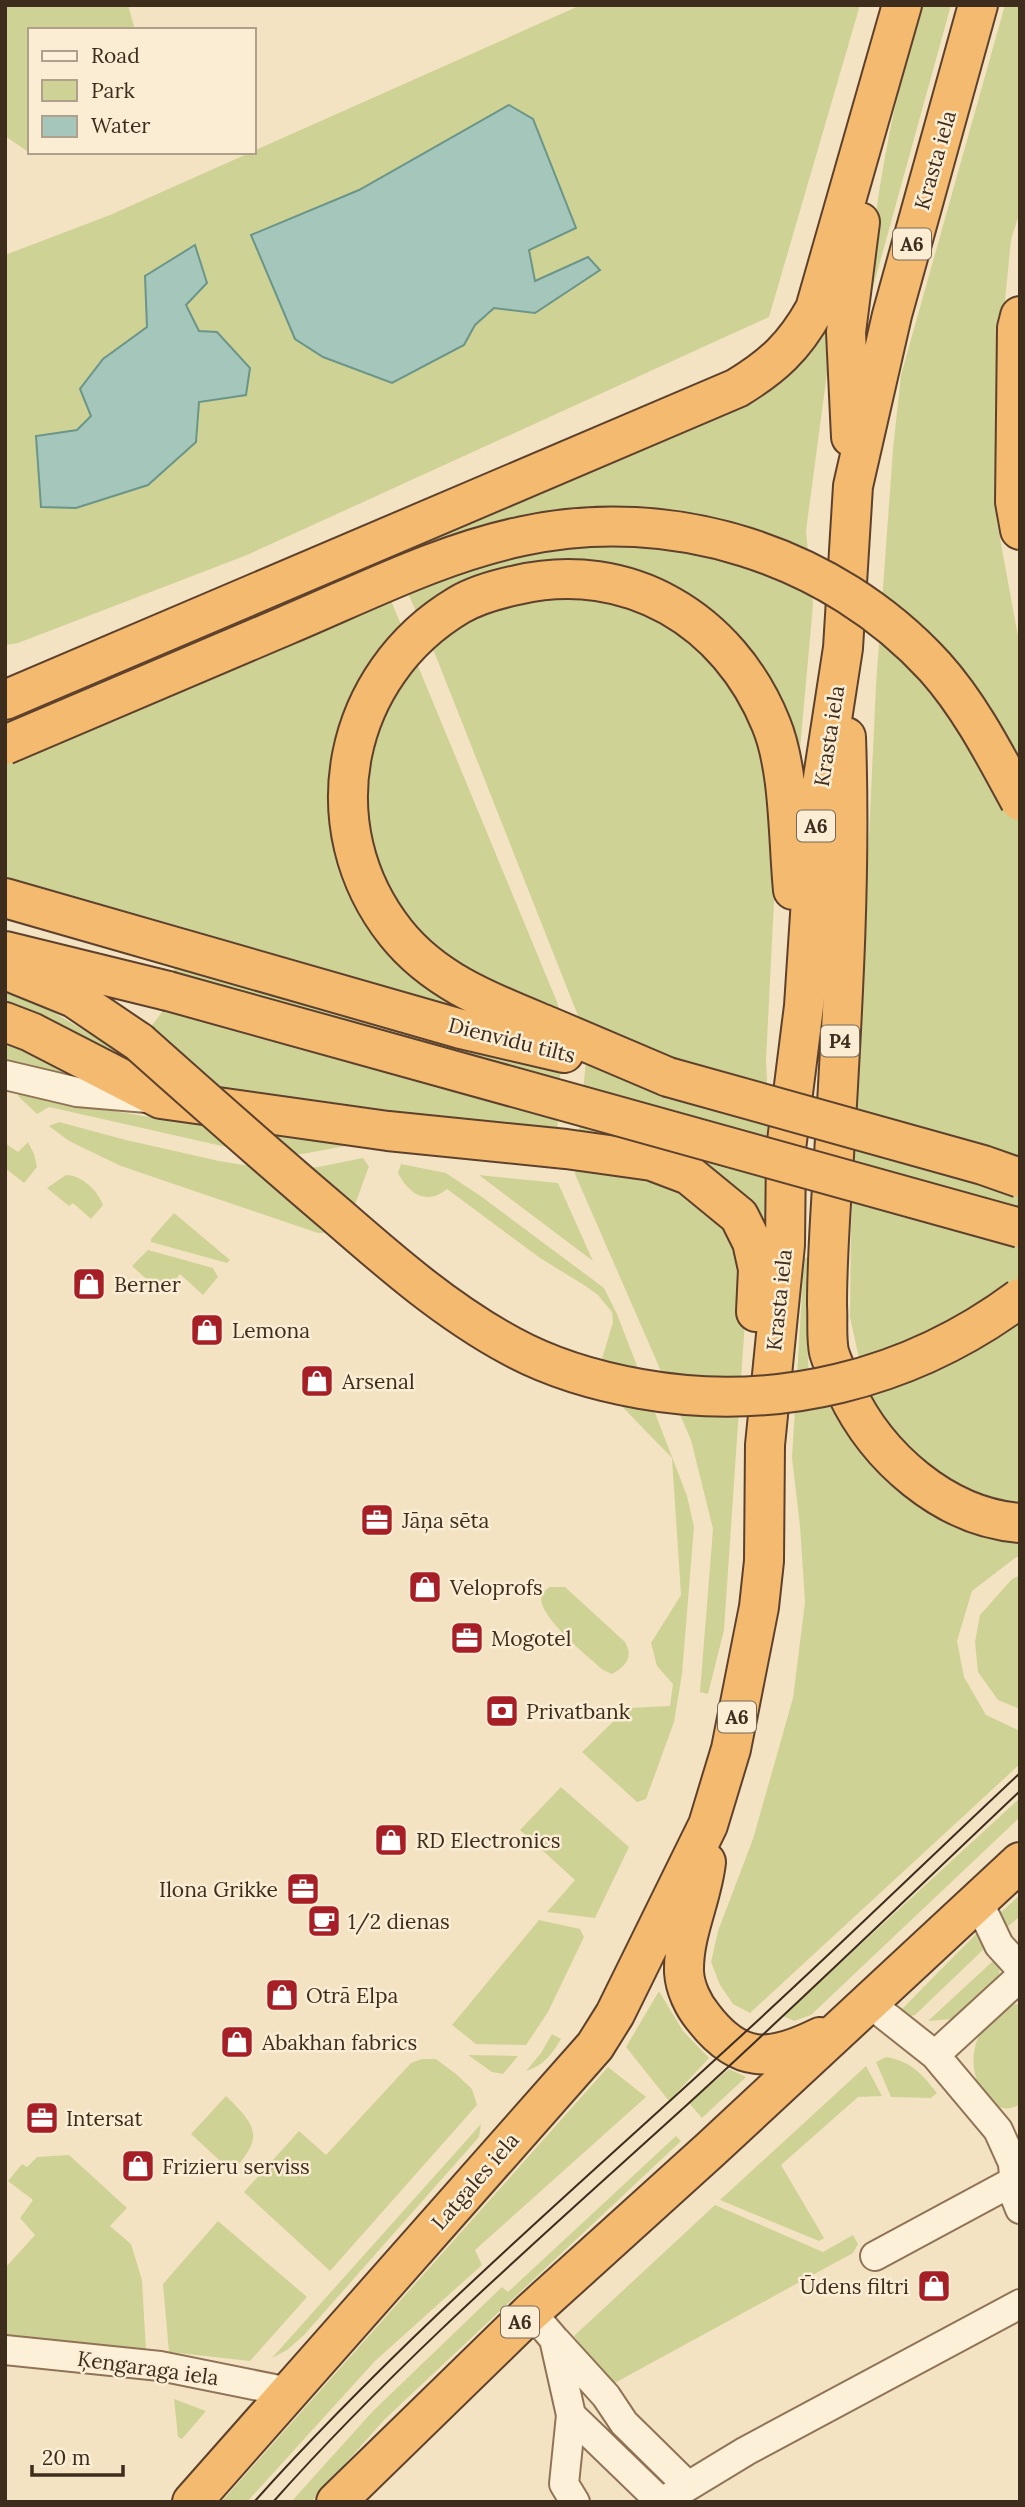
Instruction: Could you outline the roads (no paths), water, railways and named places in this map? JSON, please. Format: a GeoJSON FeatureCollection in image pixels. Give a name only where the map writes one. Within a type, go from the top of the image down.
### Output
{"type":"FeatureCollection","features":[{"type":"Feature","properties":{"kind":"highway"},"geometry":{"type":"LineString","coordinates":[[5,700],[737,388],[763,372],[789,349],[815,309],[902,5]]}},
{"type":"Feature","properties":{"kind":"highway","name":"Krasta iela"},"geometry":{"type":"LineString","coordinates":[[759,1607],[764,1560],[765,1445],[785,1245],[786,1149],[804,1006],[816,823],[843,648],[853,486],[892,315],[978,5]]}},
{"type":"Feature","properties":{"kind":"highway"},"geometry":{"type":"LineString","coordinates":[[853,486],[846,332],[875,102]]}},
{"type":"Feature","properties":{"kind":"highway"},"geometry":{"type":"LineString","coordinates":[[1020,316],[1017,328],[1015,502],[1020,530]]}},
{"type":"Feature","properties":{"kind":"highway"},"geometry":{"type":"LineString","coordinates":[[5,745],[373,588],[477,548],[523,536],[584,527],[635,526],[679,531],[759,551],[811,572],[855,598],[935,667],[992,749],[1020,801]]}},
{"type":"Feature","properties":{"kind":"highway"},"geometry":{"type":"LineString","coordinates":[[668,1077],[469,993],[428,964],[397,934],[377,905],[362,871],[351,833],[347,801],[349,766],[365,710],[380,681],[401,654],[433,624],[461,604],[499,589],[533,581],[586,579],[646,592],[708,631],[732,656],[749,681],[773,727],[783,776],[804,1006]]}},
{"type":"Feature","properties":{"kind":"highway","name":"P4"},"geometry":{"type":"LineString","coordinates":[[843,648],[849,824],[843,996],[827,1280],[829,1350],[835,1369],[865,1426],[892,1460],[931,1490],[983,1516],[1020,1524]]}},
{"type":"Feature","properties":{"kind":"highway","name":"Dienvidu tilts"},"geometry":{"type":"LineString","coordinates":[[5,898],[461,1028],[668,1077],[983,1165],[1020,1178]]}},
{"type":"Feature","properties":{"kind":"highway","name":"Dienvidu tilts"},"geometry":{"type":"LineString","coordinates":[[5,951],[168,991],[1020,1228]]}},
{"type":"Feature","properties":{"kind":"highway"},"geometry":{"type":"LineString","coordinates":[[5,970],[74,998],[139,1042],[400,1270],[465,1318],[512,1347],[545,1362],[612,1384],[665,1393],[727,1398],[807,1391],[855,1381],[904,1364],[956,1340],[1020,1298]]}},
{"type":"Feature","properties":{"kind":"highway"},"geometry":{"type":"LineString","coordinates":[[5,1022],[31,1032],[161,1099],[388,1131],[566,1149],[652,1161],[689,1175],[739,1216],[752,1242],[758,1269],[754,1349],[765,1445]]}},
{"type":"Feature","properties":{"kind":"highway","name":"Latgales iela"},"geometry":{"type":"LineString","coordinates":[[191,2502],[595,2046],[615,2014],[708,1825],[731,1749],[759,1607]]}},
{"type":"Feature","properties":{"kind":"highway","name":"Latgales iela"},"geometry":{"type":"LineString","coordinates":[[708,1825],[703,1884],[688,1932],[684,1974],[690,1996],[699,2012],[712,2030],[730,2046],[743,2053],[778,2054],[793,2050],[840,2027]]}},
{"type":"Feature","properties":{"kind":"highway","name":"Latgales iela"},"geometry":{"type":"LineString","coordinates":[[341,2500],[542,2325],[840,2027],[1020,1861]]}},
{"type":"Feature","properties":{"kind":"street"},"geometry":{"type":"LineString","coordinates":[[5,1075],[77,1092],[161,1099]]}},
{"type":"Feature","properties":{"kind":"street"},"geometry":{"type":"LineString","coordinates":[[978,1900],[999,1945],[1020,1968]]}},
{"type":"Feature","properties":{"kind":"street"},"geometry":{"type":"LineString","coordinates":[[935,2056],[1020,1977]]}},
{"type":"Feature","properties":{"kind":"street"},"geometry":{"type":"LineString","coordinates":[[868,2002],[935,2056],[998,2130],[1015,2167],[1020,2209]]}},
{"type":"Feature","properties":{"kind":"street"},"geometry":{"type":"LineString","coordinates":[[875,2256],[1015,2167]]}},
{"type":"Feature","properties":{"kind":"street"},"geometry":{"type":"LineString","coordinates":[[571,2415],[662,2502],[746,2451],[1020,2304]]}},
{"type":"Feature","properties":{"kind":"street"},"geometry":{"type":"LineString","coordinates":[[542,2325],[571,2415],[564,2484],[575,2502]]}},
{"type":"Feature","properties":{"kind":"street"},"geometry":{"type":"LineString","coordinates":[[542,2325],[606,2396],[624,2423],[687,2485]]}},
{"type":"Feature","properties":{"kind":"street","name":"Ķengaraga iela"},"geometry":{"type":"LineString","coordinates":[[5,2350],[160,2365],[289,2392]]}},
{"type":"Feature","properties":{"kind":"water"},"geometry":{"type":"Polygon","coordinates":[[[509,105],[533,119],[576,228],[529,250],[535,281],[588,257],[600,270],[535,313],[494,308],[475,325],[464,345],[392,383],[323,357],[295,339],[251,235],[359,190],[509,105]]]}},
{"type":"Feature","properties":{"kind":"water"},"geometry":{"type":"Polygon","coordinates":[[[195,245],[207,283],[186,305],[199,331],[217,332],[250,368],[246,395],[199,402],[196,442],[148,485],[76,508],[41,507],[36,436],[77,430],[91,416],[80,389],[103,359],[147,327],[145,276],[195,245]]]}},
{"type":"Feature","properties":{"kind":"tram line"},"geometry":{"type":"LineString","coordinates":[[254,2502],[310,2441],[426,2325],[767,2012],[1020,1773]]}},
{"type":"Feature","properties":{"kind":"tram line"},"geometry":{"type":"LineString","coordinates":[[273,2502],[423,2346],[772,2026],[1020,1791]]}},
{"type":"Feature","properties":{"kind":"place","name":"Berner"},"geometry":{"type":"Point","coordinates":[89,1284]}},
{"type":"Feature","properties":{"kind":"place","name":"Lemona"},"geometry":{"type":"Point","coordinates":[207,1330]}},
{"type":"Feature","properties":{"kind":"place","name":"Arsenal"},"geometry":{"type":"Point","coordinates":[317,1381]}},
{"type":"Feature","properties":{"kind":"place","name":"Jāņa sēta"},"geometry":{"type":"Point","coordinates":[377,1520]}},
{"type":"Feature","properties":{"kind":"place","name":"Veloprofs"},"geometry":{"type":"Point","coordinates":[425,1587]}},
{"type":"Feature","properties":{"kind":"place","name":"Mogotel"},"geometry":{"type":"Point","coordinates":[467,1638]}},
{"type":"Feature","properties":{"kind":"place","name":"Privatbank"},"geometry":{"type":"Point","coordinates":[502,1711]}},
{"type":"Feature","properties":{"kind":"place","name":"RD Electronics"},"geometry":{"type":"Point","coordinates":[391,1840]}},
{"type":"Feature","properties":{"kind":"place","name":"Ilona Grikke"},"geometry":{"type":"Point","coordinates":[303,1889]}},
{"type":"Feature","properties":{"kind":"place","name":"1/2 dienas"},"geometry":{"type":"Point","coordinates":[324,1921]}},
{"type":"Feature","properties":{"kind":"place","name":"Otrā Elpa"},"geometry":{"type":"Point","coordinates":[282,1995]}},
{"type":"Feature","properties":{"kind":"place","name":"Abakhan fabrics"},"geometry":{"type":"Point","coordinates":[237,2042]}},
{"type":"Feature","properties":{"kind":"place","name":"Intersat"},"geometry":{"type":"Point","coordinates":[42,2118]}},
{"type":"Feature","properties":{"kind":"place","name":"Frizieru serviss"},"geometry":{"type":"Point","coordinates":[138,2166]}},
{"type":"Feature","properties":{"kind":"place","name":"Ūdens filtri"},"geometry":{"type":"Point","coordinates":[934,2286]}}]}
